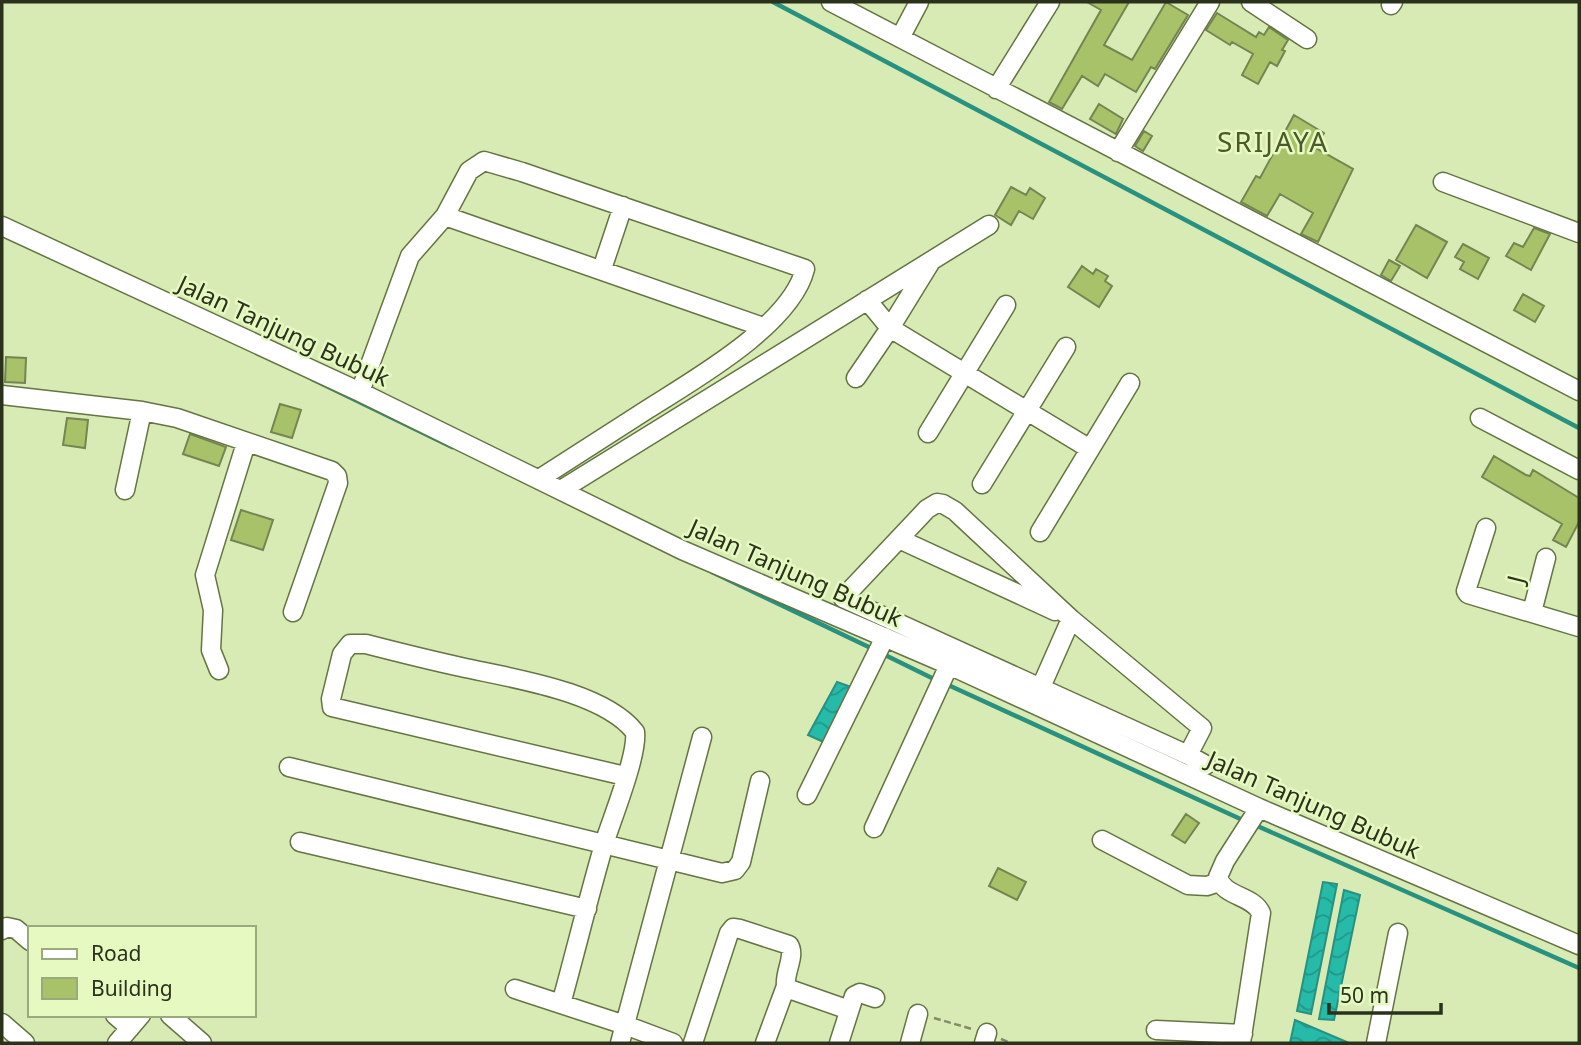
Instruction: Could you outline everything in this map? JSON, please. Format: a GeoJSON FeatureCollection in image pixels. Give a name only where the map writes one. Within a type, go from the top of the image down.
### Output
{"type":"FeatureCollection","features":[{"type":"Feature","properties":{"kind":"street"},"geometry":{"type":"LineString","coordinates":[[831,2],[1579,391]]}},
{"type":"Feature","properties":{"kind":"street"},"geometry":{"type":"LineString","coordinates":[[900,38],[919,2]]}},
{"type":"Feature","properties":{"kind":"street"},"geometry":{"type":"LineString","coordinates":[[996,89],[1050,2]]}},
{"type":"Feature","properties":{"kind":"street"},"geometry":{"type":"LineString","coordinates":[[1118,152],[1210,2]]}},
{"type":"Feature","properties":{"kind":"street"},"geometry":{"type":"LineString","coordinates":[[1251,2],[1307,38]]}},
{"type":"Feature","properties":{"kind":"street"},"geometry":{"type":"LineString","coordinates":[[360,391],[403,270],[419,243],[445,216],[469,171],[484,161],[805,270],[802,284],[735,353],[539,479]]}},
{"type":"Feature","properties":{"kind":"street"},"geometry":{"type":"LineString","coordinates":[[1443,183],[1579,233]]}},
{"type":"Feature","properties":{"kind":"street"},"geometry":{"type":"LineString","coordinates":[[602,269],[623,206]]}},
{"type":"Feature","properties":{"kind":"street"},"geometry":{"type":"LineString","coordinates":[[445,216],[763,327]]}},
{"type":"Feature","properties":{"kind":"street"},"geometry":{"type":"LineString","coordinates":[[561,490],[989,225]]}},
{"type":"Feature","properties":{"kind":"street","name":"Jalan Tanjung Bubuk"},"geometry":{"type":"LineString","coordinates":[[2,226],[360,391],[682,550],[947,671],[1196,765],[1256,814],[1579,945]]}},
{"type":"Feature","properties":{"kind":"street"},"geometry":{"type":"LineString","coordinates":[[856,378],[932,260]]}},
{"type":"Feature","properties":{"kind":"street"},"geometry":{"type":"LineString","coordinates":[[867,300],[890,328],[1090,449]]}},
{"type":"Feature","properties":{"kind":"street"},"geometry":{"type":"LineString","coordinates":[[928,433],[1006,305]]}},
{"type":"Feature","properties":{"kind":"street"},"geometry":{"type":"LineString","coordinates":[[982,484],[1066,347]]}},
{"type":"Feature","properties":{"kind":"street"},"geometry":{"type":"LineString","coordinates":[[1040,532],[1130,383]]}},
{"type":"Feature","properties":{"kind":"street"},"geometry":{"type":"LineString","coordinates":[[2,395],[142,411],[177,418],[332,471],[337,476],[338,483],[293,612]]}},
{"type":"Feature","properties":{"kind":"street"},"geometry":{"type":"LineString","coordinates":[[125,490],[142,411]]}},
{"type":"Feature","properties":{"kind":"street"},"geometry":{"type":"LineString","coordinates":[[1480,418],[1579,470]]}},
{"type":"Feature","properties":{"kind":"street"},"geometry":{"type":"LineString","coordinates":[[219,670],[211,650],[214,610],[205,575],[246,443]]}},
{"type":"Feature","properties":{"kind":"street"},"geometry":{"type":"LineString","coordinates":[[943,504],[955,511],[1071,619],[1202,728],[1196,765],[1037,685],[843,598],[899,539],[932,505],[943,504]]}},
{"type":"Feature","properties":{"kind":"street"},"geometry":{"type":"LineString","coordinates":[[1486,528],[1466,591],[1473,596],[1579,627]]}},
{"type":"Feature","properties":{"kind":"street"},"geometry":{"type":"LineString","coordinates":[[899,539],[1071,619]]}},
{"type":"Feature","properties":{"kind":"street","name":"J"},"geometry":{"type":"LineString","coordinates":[[1532,612],[1546,558]]}},
{"type":"Feature","properties":{"kind":"street"},"geometry":{"type":"LineString","coordinates":[[1026,701],[1071,619]]}},
{"type":"Feature","properties":{"kind":"street"},"geometry":{"type":"LineString","coordinates":[[807,795],[883,641]]}},
{"type":"Feature","properties":{"kind":"street"},"geometry":{"type":"LineString","coordinates":[[561,1004],[604,844],[625,776],[636,740],[635,732],[622,719],[592,702],[549,687],[366,644],[350,644],[342,654],[331,699],[332,707],[625,776]]}},
{"type":"Feature","properties":{"kind":"street"},"geometry":{"type":"LineString","coordinates":[[874,828],[947,671]]}},
{"type":"Feature","properties":{"kind":"street"},"geometry":{"type":"LineString","coordinates":[[620,1043],[702,737]]}},
{"type":"Feature","properties":{"kind":"street"},"geometry":{"type":"LineString","coordinates":[[289,767],[722,873],[735,870],[741,862],[760,781]]}},
{"type":"Feature","properties":{"kind":"street"},"geometry":{"type":"LineString","coordinates":[[1156,1030],[1242,1039],[1261,913],[1255,905],[1219,882],[1220,870],[1256,814]]}},
{"type":"Feature","properties":{"kind":"street"},"geometry":{"type":"LineString","coordinates":[[1102,840],[1188,885],[1208,886],[1219,882]]}},
{"type":"Feature","properties":{"kind":"street"},"geometry":{"type":"LineString","coordinates":[[300,842],[587,909]]}},
{"type":"Feature","properties":{"kind":"street"},"geometry":{"type":"LineString","coordinates":[[2,930],[7,927],[16,929],[28,939]]}},
{"type":"Feature","properties":{"kind":"street"},"geometry":{"type":"LineString","coordinates":[[693,1043],[729,933],[733,928],[752,932],[791,947],[786,986],[765,1043]]}},
{"type":"Feature","properties":{"kind":"street"},"geometry":{"type":"LineString","coordinates":[[1376,1043],[1398,933]]}},
{"type":"Feature","properties":{"kind":"street"},"geometry":{"type":"LineString","coordinates":[[786,986],[849,1010]]}},
{"type":"Feature","properties":{"kind":"street"},"geometry":{"type":"LineString","coordinates":[[515,989],[673,1043]]}},
{"type":"Feature","properties":{"kind":"street"},"geometry":{"type":"LineString","coordinates":[[839,1043],[854,996],[858,993],[876,998]]}},
{"type":"Feature","properties":{"kind":"street"},"geometry":{"type":"LineString","coordinates":[[910,1043],[918,1014]]}},
{"type":"Feature","properties":{"kind":"street"},"geometry":{"type":"LineString","coordinates":[[172,1017],[202,1043]]}},
{"type":"Feature","properties":{"kind":"street"},"geometry":{"type":"LineString","coordinates":[[117,1043],[135,1022]]}},
{"type":"Feature","properties":{"kind":"street"},"geometry":{"type":"LineString","coordinates":[[2,1023],[25,1043]]}},
{"type":"Feature","properties":{"kind":"path"},"geometry":{"type":"LineString","coordinates":[[918,1014],[985,1038]]}},
{"type":"Feature","properties":{"kind":"water"},"geometry":{"type":"Polygon","coordinates":[[[837,682],[857,689],[830,745],[808,735],[837,682]]]}},
{"type":"Feature","properties":{"kind":"water"},"geometry":{"type":"Polygon","coordinates":[[[1323,882],[1337,884],[1311,1014],[1297,1011],[1323,882]]]}},
{"type":"Feature","properties":{"kind":"water"},"geometry":{"type":"Polygon","coordinates":[[[1344,890],[1360,895],[1334,1020],[1319,1019],[1344,890]]]}},
{"type":"Feature","properties":{"kind":"water"},"geometry":{"type":"Polygon","coordinates":[[[1295,1020],[1349,1043],[1290,1043],[1295,1020]]]}},
{"type":"Feature","properties":{"kind":"building"},"geometry":{"type":"Polygon","coordinates":[[[1087,2],[1129,2],[1104,45],[1132,60],[1166,2],[1188,15],[1155,69],[1151,67],[1136,92],[1105,74],[1098,86],[1082,76],[1062,109],[1049,102],[1101,10],[1087,2]]]}},
{"type":"Feature","properties":{"kind":"building"},"geometry":{"type":"Polygon","coordinates":[[[1217,13],[1256,37],[1259,32],[1264,35],[1269,27],[1288,40],[1277,66],[1270,62],[1258,84],[1242,75],[1253,54],[1232,42],[1230,45],[1206,30],[1217,13]]]}},
{"type":"Feature","properties":{"kind":"building"},"geometry":{"type":"Polygon","coordinates":[[[1099,104],[1123,119],[1116,134],[1090,119],[1099,104]]]}},
{"type":"Feature","properties":{"kind":"building"},"geometry":{"type":"Polygon","coordinates":[[[1294,115],[1324,133],[1316,148],[1353,169],[1318,242],[1301,234],[1313,213],[1280,194],[1267,216],[1241,202],[1256,176],[1260,178],[1294,115]]]}},
{"type":"Feature","properties":{"kind":"building"},"geometry":{"type":"Polygon","coordinates":[[[1144,131],[1152,136],[1143,151],[1135,146],[1144,131]]]}},
{"type":"Feature","properties":{"kind":"building"},"geometry":{"type":"Polygon","coordinates":[[[1011,187],[1026,195],[1030,188],[1045,198],[1033,219],[1019,211],[1011,225],[995,215],[1011,187]]]}},
{"type":"Feature","properties":{"kind":"building"},"geometry":{"type":"Polygon","coordinates":[[[1416,225],[1447,242],[1427,278],[1396,260],[1416,225]]]}},
{"type":"Feature","properties":{"kind":"building"},"geometry":{"type":"Polygon","coordinates":[[[1534,228],[1550,234],[1531,270],[1506,256],[1514,243],[1523,247],[1534,228]]]}},
{"type":"Feature","properties":{"kind":"building"},"geometry":{"type":"Polygon","coordinates":[[[1463,244],[1489,258],[1478,279],[1460,269],[1464,262],[1455,257],[1463,244]]]}},
{"type":"Feature","properties":{"kind":"building"},"geometry":{"type":"Polygon","coordinates":[[[1389,260],[1400,266],[1391,281],[1381,275],[1389,260]]]}},
{"type":"Feature","properties":{"kind":"building"},"geometry":{"type":"Polygon","coordinates":[[[1082,266],[1093,274],[1096,269],[1108,276],[1105,281],[1112,286],[1099,307],[1068,287],[1082,266]]]}},
{"type":"Feature","properties":{"kind":"building"},"geometry":{"type":"Polygon","coordinates":[[[1523,294],[1544,306],[1535,322],[1514,310],[1523,294]]]}},
{"type":"Feature","properties":{"kind":"building"},"geometry":{"type":"Polygon","coordinates":[[[6,357],[26,358],[25,383],[5,382],[6,357]]]}},
{"type":"Feature","properties":{"kind":"building"},"geometry":{"type":"Polygon","coordinates":[[[280,404],[301,410],[292,438],[271,432],[280,404]]]}},
{"type":"Feature","properties":{"kind":"building"},"geometry":{"type":"Polygon","coordinates":[[[67,418],[88,420],[85,448],[63,445],[67,418]]]}},
{"type":"Feature","properties":{"kind":"building"},"geometry":{"type":"Polygon","coordinates":[[[190,434],[226,447],[219,466],[183,454],[190,434]]]}},
{"type":"Feature","properties":{"kind":"building"},"geometry":{"type":"Polygon","coordinates":[[[1494,456],[1526,475],[1530,476],[1533,470],[1579,498],[1579,522],[1566,547],[1553,540],[1562,524],[1482,477],[1494,456]]]}},
{"type":"Feature","properties":{"kind":"building"},"geometry":{"type":"Polygon","coordinates":[[[241,510],[273,520],[263,550],[231,540],[241,510]]]}},
{"type":"Feature","properties":{"kind":"building"},"geometry":{"type":"Polygon","coordinates":[[[1186,814],[1199,823],[1185,843],[1172,835],[1186,814]]]}},
{"type":"Feature","properties":{"kind":"building"},"geometry":{"type":"Polygon","coordinates":[[[998,868],[1026,882],[1017,900],[989,886],[998,868]]]}},
{"type":"Feature","properties":{"kind":"waterway"},"geometry":{"type":"LineString","coordinates":[[773,2],[1579,428]]}},
{"type":"Feature","properties":{"kind":"waterway"},"geometry":{"type":"LineString","coordinates":[[312,379],[452,447]]}},
{"type":"Feature","properties":{"kind":"waterway"},"geometry":{"type":"LineString","coordinates":[[712,572],[875,650]]}},
{"type":"Feature","properties":{"kind":"waterway"},"geometry":{"type":"LineString","coordinates":[[883,654],[938,681]]}},
{"type":"Feature","properties":{"kind":"waterway"},"geometry":{"type":"LineString","coordinates":[[946,684],[1247,822]]}},
{"type":"Feature","properties":{"kind":"waterway"},"geometry":{"type":"LineString","coordinates":[[1255,825],[1579,968]]}},
{"type":"Feature","properties":{"kind":"district","name":"SRIJAYA"},"geometry":{"type":"Point","coordinates":[1273,141]}}]}
